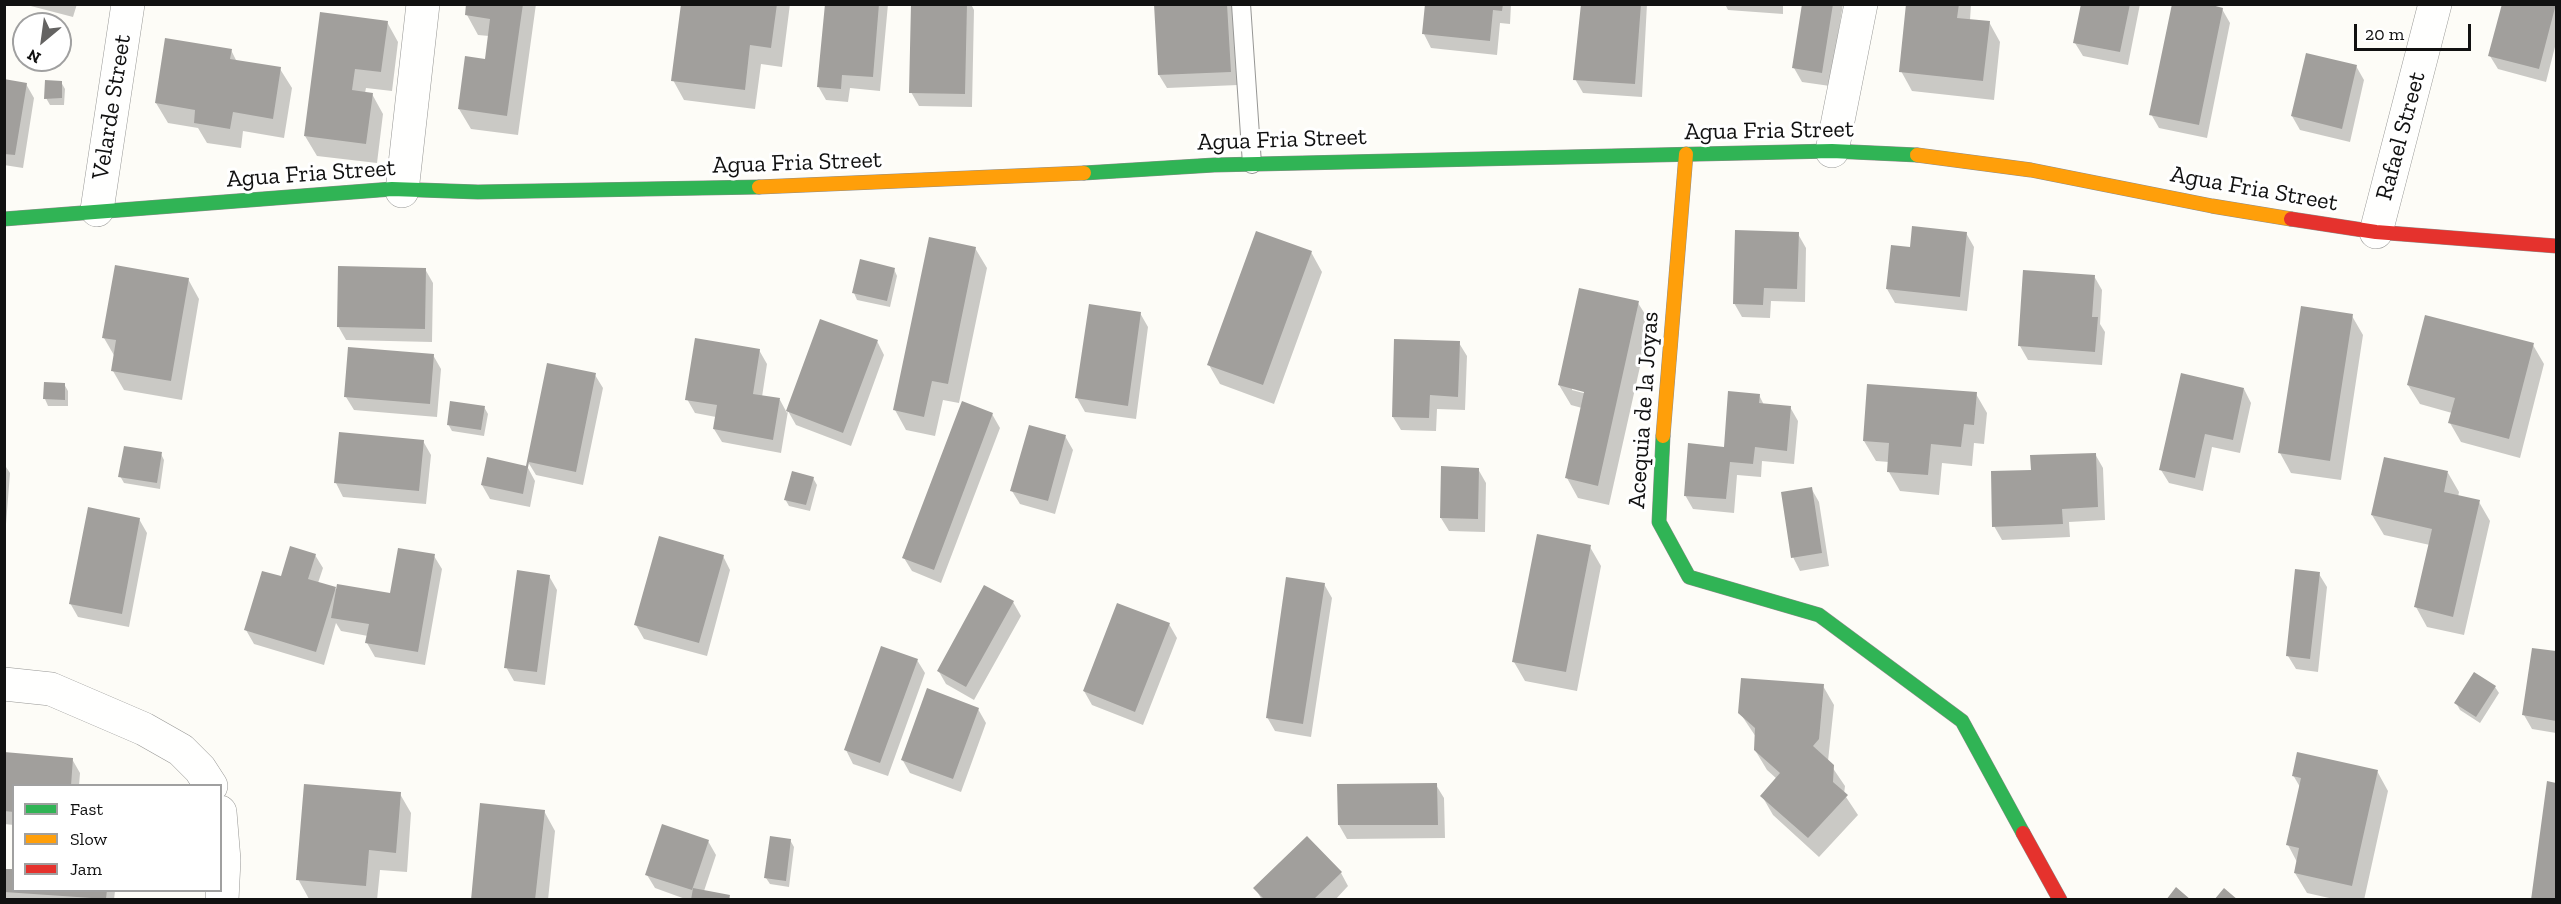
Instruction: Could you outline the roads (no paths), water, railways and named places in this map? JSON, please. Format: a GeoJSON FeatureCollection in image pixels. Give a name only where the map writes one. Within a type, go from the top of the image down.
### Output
{"type":"FeatureCollection","features":[{"type":"Feature","properties":{"kind":"street","name":"Velarde Street"},"geometry":{"type":"LineString","coordinates":[[97,210],[128,4]]}},
{"type":"Feature","properties":{"kind":"street"},"geometry":{"type":"LineString","coordinates":[[402,191],[423,4]]}},
{"type":"Feature","properties":{"kind":"street"},"geometry":{"type":"LineString","coordinates":[[1832,151],[1861,4]]}},
{"type":"Feature","properties":{"kind":"street","name":"Rafael Street"},"geometry":{"type":"LineString","coordinates":[[2376,232],[2434,4]]}},
{"type":"Feature","properties":{"kind":"street","name":"Agua Fria Street"},"geometry":{"type":"LineString","coordinates":[[4,219],[97,210],[402,191],[690,190],[1252,164],[1832,151],[1913,154],[2031,170],[2223,208],[2376,232],[2556,246]]}},
{"type":"Feature","properties":{"kind":"street","name":"Acequia de la Joyas"},"geometry":{"type":"LineString","coordinates":[[1686,154],[1664,425],[1659,522],[1689,577],[1819,615],[1962,721],[2060,900]]}},
{"type":"Feature","properties":{"kind":"street"},"geometry":{"type":"LineString","coordinates":[[4,684],[51,690],[144,729],[181,750],[200,769],[210,784]]}},
{"type":"Feature","properties":{"kind":"street"},"geometry":{"type":"LineString","coordinates":[[222,823],[224,834],[222,900]]}},
{"type":"Feature","properties":{"kind":"lane"},"geometry":{"type":"LineString","coordinates":[[1241,4],[1252,164]]}}]}
